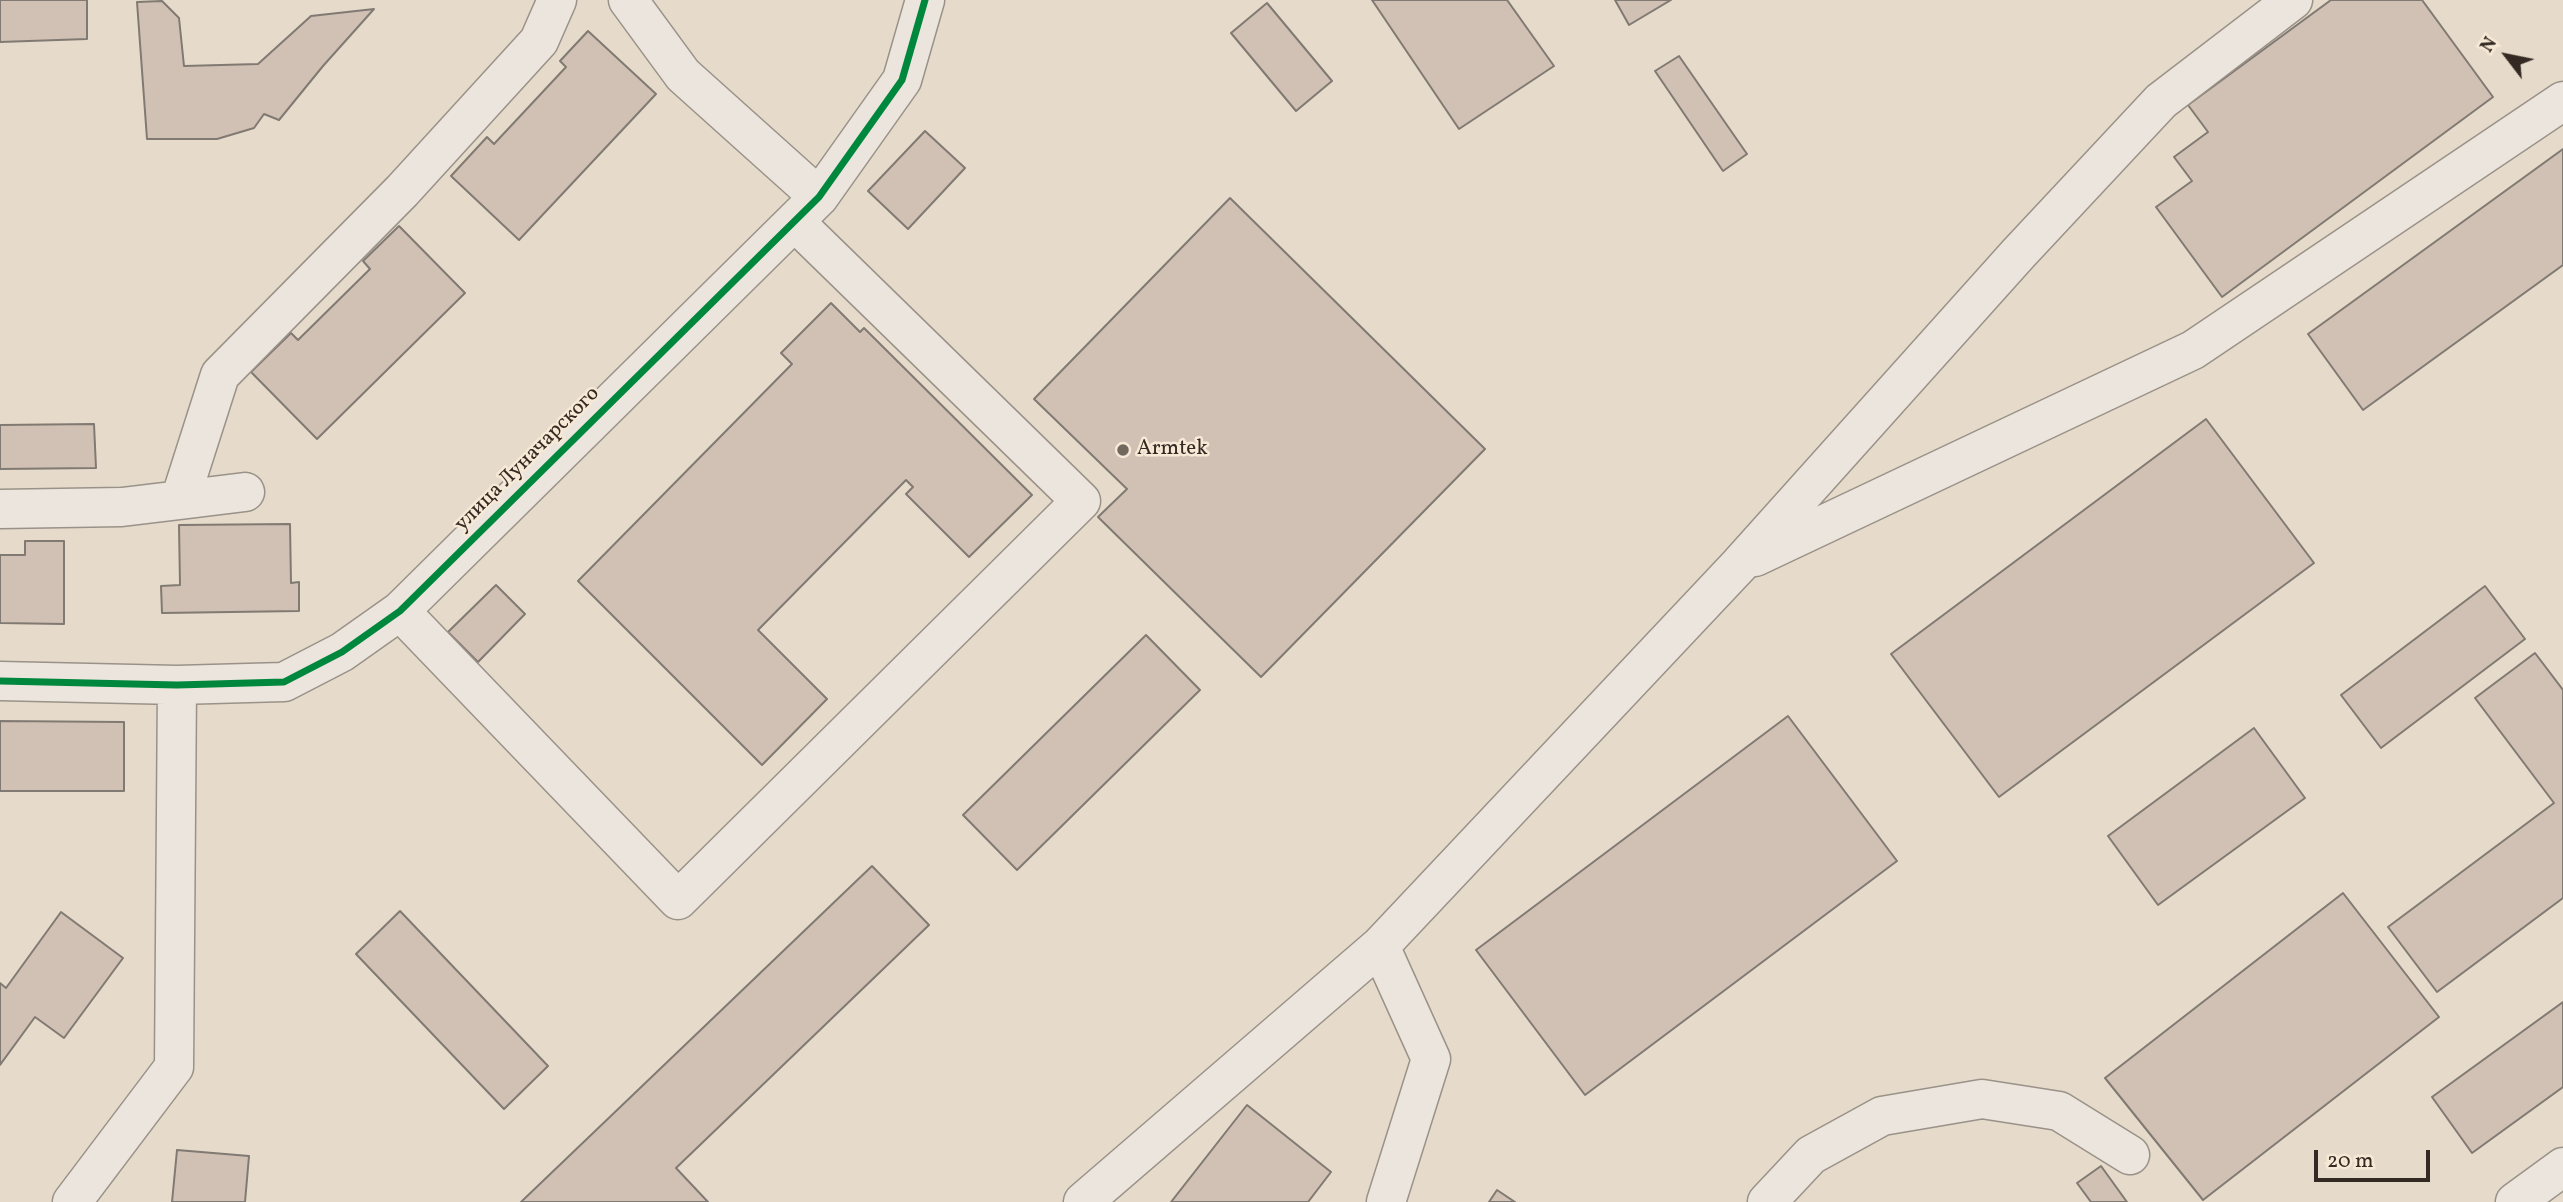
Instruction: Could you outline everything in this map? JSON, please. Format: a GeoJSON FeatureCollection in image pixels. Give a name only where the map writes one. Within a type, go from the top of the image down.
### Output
{"type":"FeatureCollection","features":[{"type":"Feature","properties":{"kind":"street"},"geometry":{"type":"LineString","coordinates":[[180,499],[220,376],[402,191],[539,41],[557,0]]}},
{"type":"Feature","properties":{"kind":"street"},"geometry":{"type":"LineString","coordinates":[[400,611],[678,900],[1081,501],[682,75],[628,0]]}},
{"type":"Feature","properties":{"kind":"street","name":"улица Луначарского"},"geometry":{"type":"LineString","coordinates":[[0,681],[177,685],[284,682],[342,652],[400,611],[807,209],[902,80],[925,0]]}},
{"type":"Feature","properties":{"kind":"street"},"geometry":{"type":"LineString","coordinates":[[1083,1202],[1380,946],[1740,564],[2018,254],[2161,101],[2293,0]]}},
{"type":"Feature","properties":{"kind":"street"},"geometry":{"type":"LineString","coordinates":[[1740,564],[2193,350],[2563,101]]}},
{"type":"Feature","properties":{"kind":"street"},"geometry":{"type":"LineString","coordinates":[[0,509],[122,508],[245,492]]}},
{"type":"Feature","properties":{"kind":"street"},"geometry":{"type":"LineString","coordinates":[[72,1202],[174,1067],[177,685]]}},
{"type":"Feature","properties":{"kind":"street"},"geometry":{"type":"LineString","coordinates":[[1380,946],[1431,1059],[1386,1202]]}},
{"type":"Feature","properties":{"kind":"street"},"geometry":{"type":"LineString","coordinates":[[1767,1202],[1811,1155],[1882,1116],[1982,1099],[2059,1111],[2130,1155]]}},
{"type":"Feature","properties":{"kind":"street"},"geometry":{"type":"LineString","coordinates":[[2515,1202],[2563,1167]]}},
{"type":"Feature","properties":{"kind":"building"},"geometry":{"type":"Polygon","coordinates":[[[0,0],[87,0],[87,39],[0,42],[0,0]]]}},
{"type":"Feature","properties":{"kind":"building"},"geometry":{"type":"Polygon","coordinates":[[[1372,0],[1507,0],[1554,66],[1459,129],[1372,0]]]}},
{"type":"Feature","properties":{"kind":"building"},"geometry":{"type":"Polygon","coordinates":[[[1615,0],[1671,0],[1629,25],[1615,0]]]}},
{"type":"Feature","properties":{"kind":"building"},"geometry":{"type":"Polygon","coordinates":[[[2331,0],[2422,0],[2493,97],[2222,297],[2156,207],[2192,181],[2174,157],[2208,132],[2188,105],[2331,0]]]}},
{"type":"Feature","properties":{"kind":"building"},"geometry":{"type":"Polygon","coordinates":[[[162,1],[179,18],[184,66],[258,64],[311,16],[374,9],[279,120],[264,114],[254,128],[217,139],[147,139],[137,2],[162,1]]]}},
{"type":"Feature","properties":{"kind":"building"},"geometry":{"type":"Polygon","coordinates":[[[1267,3],[1332,81],[1296,111],[1231,33],[1267,3]]]}},
{"type":"Feature","properties":{"kind":"building"},"geometry":{"type":"Polygon","coordinates":[[[588,31],[656,94],[519,240],[451,176],[487,137],[494,144],[566,67],[560,61],[588,31]]]}},
{"type":"Feature","properties":{"kind":"building"},"geometry":{"type":"Polygon","coordinates":[[[1679,56],[1747,154],[1723,171],[1655,71],[1679,56]]]}},
{"type":"Feature","properties":{"kind":"building"},"geometry":{"type":"Polygon","coordinates":[[[925,131],[965,168],[908,229],[868,191],[925,131]]]}},
{"type":"Feature","properties":{"kind":"building"},"geometry":{"type":"Polygon","coordinates":[[[2563,149],[2563,265],[2363,410],[2308,334],[2563,149]]]}},
{"type":"Feature","properties":{"kind":"building"},"geometry":{"type":"Polygon","coordinates":[[[1230,198],[1485,449],[1261,677],[1098,517],[1127,489],[1034,399],[1230,198]]]}},
{"type":"Feature","properties":{"kind":"building"},"geometry":{"type":"Polygon","coordinates":[[[399,226],[465,293],[317,439],[251,372],[291,333],[298,340],[370,269],[363,261],[399,226]]]}},
{"type":"Feature","properties":{"kind":"building"},"geometry":{"type":"Polygon","coordinates":[[[831,303],[860,332],[864,328],[1032,495],[969,557],[906,494],[913,487],[906,480],[758,630],[827,699],[762,765],[578,581],[792,364],[781,353],[831,303]]]}},
{"type":"Feature","properties":{"kind":"building"},"geometry":{"type":"Polygon","coordinates":[[[2206,419],[2314,563],[1999,797],[1891,654],[2206,419]]]}},
{"type":"Feature","properties":{"kind":"building"},"geometry":{"type":"Polygon","coordinates":[[[94,424],[96,468],[0,469],[0,425],[94,424]]]}},
{"type":"Feature","properties":{"kind":"building"},"geometry":{"type":"Polygon","coordinates":[[[290,524],[291,583],[299,582],[299,611],[162,613],[161,586],[180,585],[179,525],[290,524]]]}},
{"type":"Feature","properties":{"kind":"building"},"geometry":{"type":"Polygon","coordinates":[[[25,541],[64,541],[64,624],[0,623],[0,555],[25,555],[25,541]]]}},
{"type":"Feature","properties":{"kind":"building"},"geometry":{"type":"Polygon","coordinates":[[[496,585],[525,614],[478,662],[448,632],[496,585]]]}},
{"type":"Feature","properties":{"kind":"building"},"geometry":{"type":"Polygon","coordinates":[[[2485,586],[2525,639],[2381,748],[2341,695],[2485,586]]]}},
{"type":"Feature","properties":{"kind":"building"},"geometry":{"type":"Polygon","coordinates":[[[1146,635],[1200,690],[1017,870],[963,815],[1146,635]]]}},
{"type":"Feature","properties":{"kind":"building"},"geometry":{"type":"Polygon","coordinates":[[[2535,653],[2563,690],[2563,898],[2437,992],[2388,927],[2554,803],[2475,698],[2535,653]]]}},
{"type":"Feature","properties":{"kind":"building"},"geometry":{"type":"Polygon","coordinates":[[[1788,716],[1897,861],[1585,1095],[1476,950],[1788,716]]]}},
{"type":"Feature","properties":{"kind":"building"},"geometry":{"type":"Polygon","coordinates":[[[0,721],[124,722],[124,791],[0,791],[0,721]]]}},
{"type":"Feature","properties":{"kind":"building"},"geometry":{"type":"Polygon","coordinates":[[[2254,728],[2305,798],[2158,905],[2108,836],[2254,728]]]}},
{"type":"Feature","properties":{"kind":"building"},"geometry":{"type":"Polygon","coordinates":[[[872,866],[929,925],[676,1168],[708,1202],[521,1202],[872,866]]]}},
{"type":"Feature","properties":{"kind":"building"},"geometry":{"type":"Polygon","coordinates":[[[2343,893],[2439,1017],[2203,1200],[2105,1078],[2343,893]]]}},
{"type":"Feature","properties":{"kind":"building"},"geometry":{"type":"Polygon","coordinates":[[[400,911],[548,1066],[504,1109],[356,954],[400,911]]]}},
{"type":"Feature","properties":{"kind":"building"},"geometry":{"type":"Polygon","coordinates":[[[61,912],[123,958],[64,1038],[35,1017],[0,1065],[0,983],[6,988],[61,912]]]}},
{"type":"Feature","properties":{"kind":"building"},"geometry":{"type":"Polygon","coordinates":[[[2563,1002],[2563,1087],[2472,1153],[2432,1097],[2563,1002]]]}},
{"type":"Feature","properties":{"kind":"building"},"geometry":{"type":"Polygon","coordinates":[[[1247,1105],[1331,1172],[1308,1202],[1171,1202],[1247,1105]]]}},
{"type":"Feature","properties":{"kind":"building"},"geometry":{"type":"Polygon","coordinates":[[[177,1150],[249,1156],[245,1202],[172,1202],[177,1150]]]}},
{"type":"Feature","properties":{"kind":"building"},"geometry":{"type":"Polygon","coordinates":[[[2101,1166],[2127,1202],[2091,1202],[2077,1183],[2101,1166]]]}},
{"type":"Feature","properties":{"kind":"building"},"geometry":{"type":"Polygon","coordinates":[[[1497,1190],[1515,1202],[1489,1202],[1497,1190]]]}},
{"type":"Feature","properties":{"kind":"cycle path"},"geometry":{"type":"LineString","coordinates":[[0,681],[177,685],[284,682],[342,652],[400,611],[819,197],[902,80],[925,0]]}},
{"type":"Feature","properties":{"kind":"place","name":"Armtek"},"geometry":{"type":"Point","coordinates":[1123,450]}}]}
